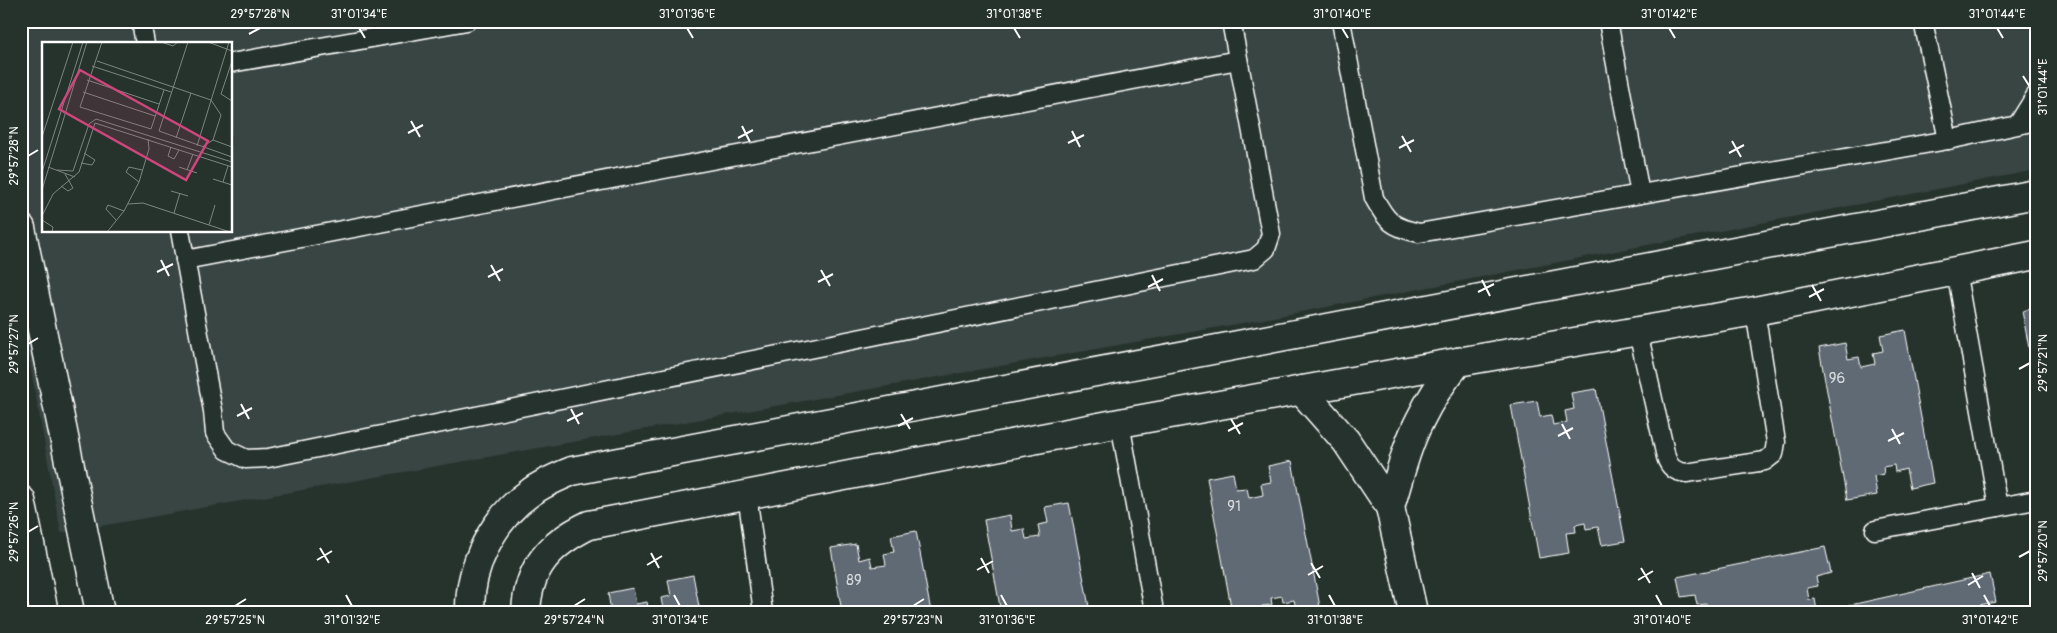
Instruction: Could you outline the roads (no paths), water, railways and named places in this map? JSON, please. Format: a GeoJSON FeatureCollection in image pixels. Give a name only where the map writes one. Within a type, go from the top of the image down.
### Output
{"type":"FeatureCollection","features":[{"type":"Feature","properties":{"kind":"street"},"geometry":{"type":"LineString","coordinates":[[470,612],[472,588],[477,566],[497,525],[530,492],[550,480],[572,472],[2036,194]]}},
{"type":"Feature","properties":{"kind":"street"},"geometry":{"type":"LineString","coordinates":[[21,228],[100,612]]}},
{"type":"Feature","properties":{"kind":"street"},"geometry":{"type":"LineString","coordinates":[[526,612],[526,597],[534,573],[548,553],[566,536],[589,525],[1120,423],[1755,311],[2036,255]]}},
{"type":"Feature","properties":{"kind":"street"},"geometry":{"type":"LineString","coordinates":[[1390,508],[1406,454],[1419,421],[1436,390],[1458,362]]}},
{"type":"Feature","properties":{"kind":"street"},"geometry":{"type":"LineString","coordinates":[[1301,390],[1346,440],[1390,508],[1413,612]]}},
{"type":"Feature","properties":{"kind":"street"},"geometry":{"type":"LineString","coordinates":[[21,500],[44,612]]}},
{"type":"Feature","properties":{"kind":"lane"},"geometry":{"type":"LineString","coordinates":[[141,21],[145,42]]}},
{"type":"Feature","properties":{"kind":"lane"},"geometry":{"type":"LineString","coordinates":[[232,63],[467,21]]}},
{"type":"Feature","properties":{"kind":"lane"},"geometry":{"type":"LineString","coordinates":[[180,232],[213,411],[215,433],[227,450],[246,459],[268,458],[1254,259],[1266,249],[1271,234],[1231,21]]}},
{"type":"Feature","properties":{"kind":"lane"},"geometry":{"type":"LineString","coordinates":[[1341,21],[1374,198],[1384,215],[1400,228],[1419,233],[1948,140],[2027,122],[2036,94]]}},
{"type":"Feature","properties":{"kind":"lane"},"geometry":{"type":"LineString","coordinates":[[1608,21],[1640,194]]}},
{"type":"Feature","properties":{"kind":"lane"},"geometry":{"type":"LineString","coordinates":[[1923,21],[1948,140]]}},
{"type":"Feature","properties":{"kind":"lane"},"geometry":{"type":"LineString","coordinates":[[185,260],[1238,60]]}},
{"type":"Feature","properties":{"kind":"lane"},"geometry":{"type":"LineString","coordinates":[[1956,270],[1998,507]]}},
{"type":"Feature","properties":{"kind":"lane"},"geometry":{"type":"LineString","coordinates":[[1638,332],[1666,457],[1671,467],[1686,473],[1765,461],[1774,454],[1776,442],[1755,311]]}},
{"type":"Feature","properties":{"kind":"lane"},"geometry":{"type":"LineString","coordinates":[[1120,423],[1153,605]]}},
{"type":"Feature","properties":{"kind":"lane"},"geometry":{"type":"LineString","coordinates":[[747,494],[763,612]]}},
{"type":"Feature","properties":{"kind":"lane"},"geometry":{"type":"LineString","coordinates":[[1875,530],[2036,500]]}}]}
